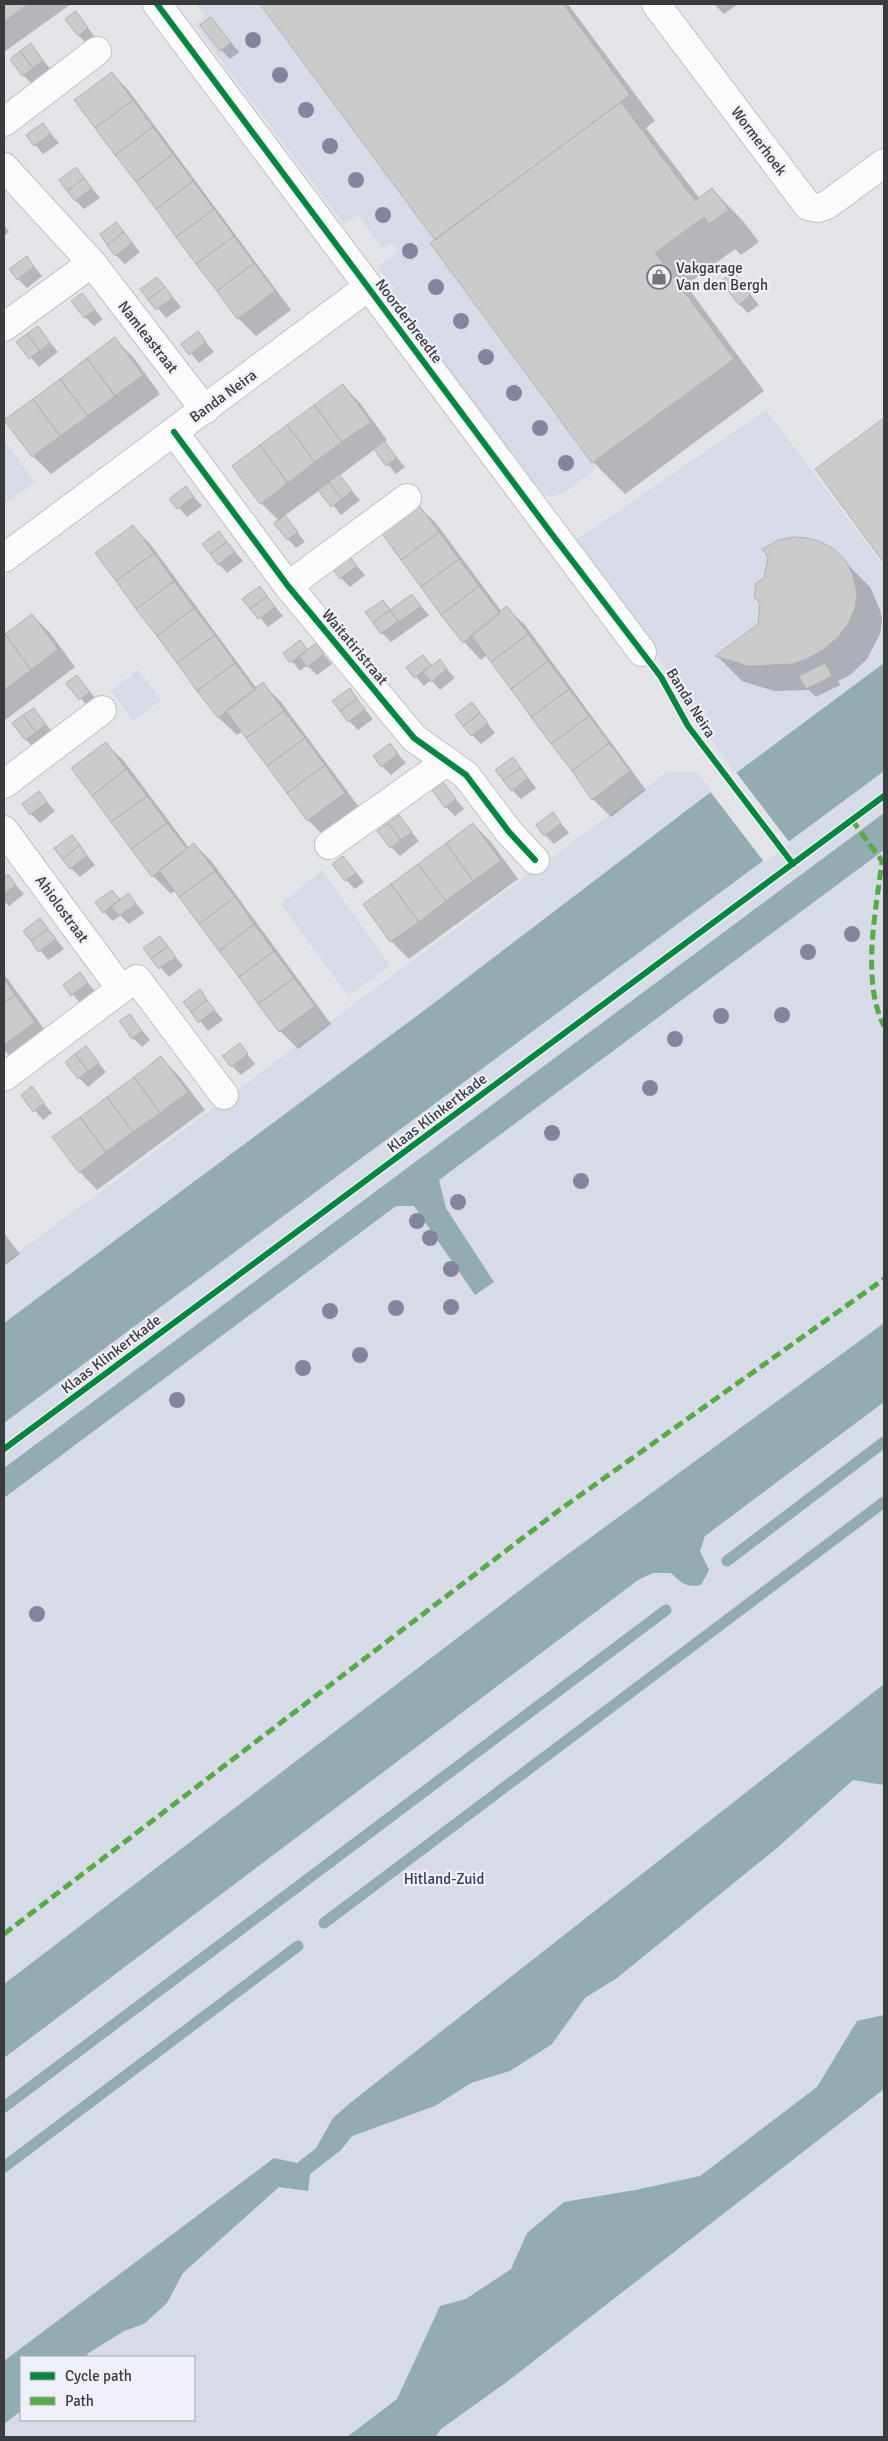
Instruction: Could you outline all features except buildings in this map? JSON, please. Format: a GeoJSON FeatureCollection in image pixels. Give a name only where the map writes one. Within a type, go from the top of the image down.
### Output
{"type":"FeatureCollection","features":[{"type":"Feature","properties":{"kind":"street","name":"Noorderbreedte"},"geometry":{"type":"LineString","coordinates":[[157,4],[642,652]]}},
{"type":"Feature","properties":{"kind":"street","name":"Wormerhoek"},"geometry":{"type":"LineString","coordinates":[[656,4],[808,206],[818,208],[827,205],[884,163]]}},
{"type":"Feature","properties":{"kind":"street"},"geometry":{"type":"LineString","coordinates":[[4,122],[97,51]]}},
{"type":"Feature","properties":{"kind":"street","name":"Namleastraat"},"geometry":{"type":"LineString","coordinates":[[4,167],[92,263],[205,410]]}},
{"type":"Feature","properties":{"kind":"street"},"geometry":{"type":"LineString","coordinates":[[4,327],[92,263]]}},
{"type":"Feature","properties":{"kind":"street","name":"Banda Neira"},"geometry":{"type":"LineString","coordinates":[[4,558],[368,287]]}},
{"type":"Feature","properties":{"kind":"street","name":"Waitatiristraat"},"geometry":{"type":"LineString","coordinates":[[174,432],[288,586],[414,738],[466,775],[509,832],[535,860]]}},
{"type":"Feature","properties":{"kind":"street"},"geometry":{"type":"LineString","coordinates":[[288,586],[407,498]]}},
{"type":"Feature","properties":{"kind":"street"},"geometry":{"type":"LineString","coordinates":[[4,784],[102,710]]}},
{"type":"Feature","properties":{"kind":"street"},"geometry":{"type":"LineString","coordinates":[[329,845],[446,762]]}},
{"type":"Feature","properties":{"kind":"street","name":"Ahiolostraat"},"geometry":{"type":"LineString","coordinates":[[4,830],[121,989]]}},
{"type":"Feature","properties":{"kind":"street"},"geometry":{"type":"LineString","coordinates":[[4,1076],[137,979],[224,1095]]}},
{"type":"Feature","properties":{"kind":"green space"},"geometry":{"type":"Polygon","coordinates":[[[195,4],[260,4],[435,240],[430,244],[596,468],[569,490],[561,494],[553,496],[539,491],[389,292],[394,288],[377,267],[399,251],[393,242],[383,249],[358,215],[344,224],[194,24],[205,16],[195,4]]]}},
{"type":"Feature","properties":{"kind":"green space"},"geometry":{"type":"Polygon","coordinates":[[[766,410],[884,566],[884,663],[734,775],[728,762],[694,718],[654,648],[576,540],[766,410]]]}},
{"type":"Feature","properties":{"kind":"green space"},"geometry":{"type":"Polygon","coordinates":[[[4,440],[35,482],[4,504],[4,440]]]}},
{"type":"Feature","properties":{"kind":"green space"},"geometry":{"type":"Polygon","coordinates":[[[138,670],[161,700],[133,721],[111,690],[138,670]]]}},
{"type":"Feature","properties":{"kind":"green space","name":"Hitland-Zuid"},"geometry":{"type":"Polygon","coordinates":[[[884,756],[884,2437],[4,2437],[4,1400],[884,756]]]}},
{"type":"Feature","properties":{"kind":"green space"},"geometry":{"type":"Polygon","coordinates":[[[667,772],[697,772],[712,791],[434,1003],[4,1323],[4,1263],[667,772]]]}},
{"type":"Feature","properties":{"kind":"green space"},"geometry":{"type":"Polygon","coordinates":[[[322,870],[390,966],[348,996],[281,904],[322,870]]]}},
{"type":"Feature","properties":{"kind":"water"},"geometry":{"type":"Polygon","coordinates":[[[884,663],[884,771],[4,1423],[4,1323],[434,1003],[712,791],[884,663]]]}},
{"type":"Feature","properties":{"kind":"water"},"geometry":{"type":"Polygon","coordinates":[[[884,813],[884,850],[439,1180],[446,1208],[494,1282],[475,1295],[414,1206],[396,1206],[4,1498],[4,1468],[884,813]]]}},
{"type":"Feature","properties":{"kind":"water"},"geometry":{"type":"Polygon","coordinates":[[[884,1323],[884,1402],[705,1536],[700,1551],[709,1570],[701,1585],[692,1586],[684,1584],[671,1573],[653,1573],[638,1580],[4,2058],[4,1984],[553,1565],[884,1323]]]}},
{"type":"Feature","properties":{"kind":"water"},"geometry":{"type":"Polygon","coordinates":[[[884,1684],[884,1785],[853,1780],[777,1848],[617,1978],[585,1998],[552,2044],[510,2071],[471,2083],[435,2106],[352,2136],[341,2150],[310,2174],[308,2191],[279,2187],[183,2273],[167,2303],[144,2324],[124,2331],[87,2354],[88,2356],[20,2356],[20,2412],[4,2424],[4,2361],[274,2158],[297,2163],[316,2148],[333,2118],[884,1684]]]}},
{"type":"Feature","properties":{"kind":"water"},"geometry":{"type":"Polygon","coordinates":[[[884,2015],[884,2089],[508,2381],[441,2429],[435,2437],[347,2437],[397,2399],[440,2306],[466,2299],[511,2269],[527,2233],[564,2202],[635,2190],[700,2176],[817,2087],[857,2021],[884,2015]]]}},
{"type":"Feature","properties":{"kind":"pier"},"geometry":{"type":"Polygon","coordinates":[[[735,771],[790,843],[765,863],[709,790],[735,771]]]}},
{"type":"Feature","properties":{"kind":"waterway"},"geometry":{"type":"LineString","coordinates":[[727,1561],[884,1442]]}},
{"type":"Feature","properties":{"kind":"waterway"},"geometry":{"type":"LineString","coordinates":[[324,1923],[884,1502]]}},
{"type":"Feature","properties":{"kind":"waterway"},"geometry":{"type":"LineString","coordinates":[[4,2107],[666,1610]]}},
{"type":"Feature","properties":{"kind":"waterway"},"geometry":{"type":"LineString","coordinates":[[4,2167],[298,1946]]}},
{"type":"Feature","properties":{"kind":"marked path"},"geometry":{"type":"LineString","coordinates":[[852,820],[882,861],[874,923],[872,967],[873,988],[877,1008],[884,1026]]}},
{"type":"Feature","properties":{"kind":"marked path"},"geometry":{"type":"LineString","coordinates":[[4,1934],[558,1511],[884,1279]]}},
{"type":"Feature","properties":{"kind":"cycle path"},"geometry":{"type":"LineString","coordinates":[[157,4],[551,533],[661,677],[688,726],[793,864]]}},
{"type":"Feature","properties":{"kind":"cycle path"},"geometry":{"type":"LineString","coordinates":[[174,432],[288,586],[414,738],[466,775],[509,832],[535,860]]}},
{"type":"Feature","properties":{"kind":"cycle path","name":"Klaas Klinkertkade"},"geometry":{"type":"LineString","coordinates":[[4,1449],[884,796]]}},
{"type":"Feature","properties":{"kind":"place","name":"Vakgarage Van den Bergh"},"geometry":{"type":"Point","coordinates":[659,277]}}]}
